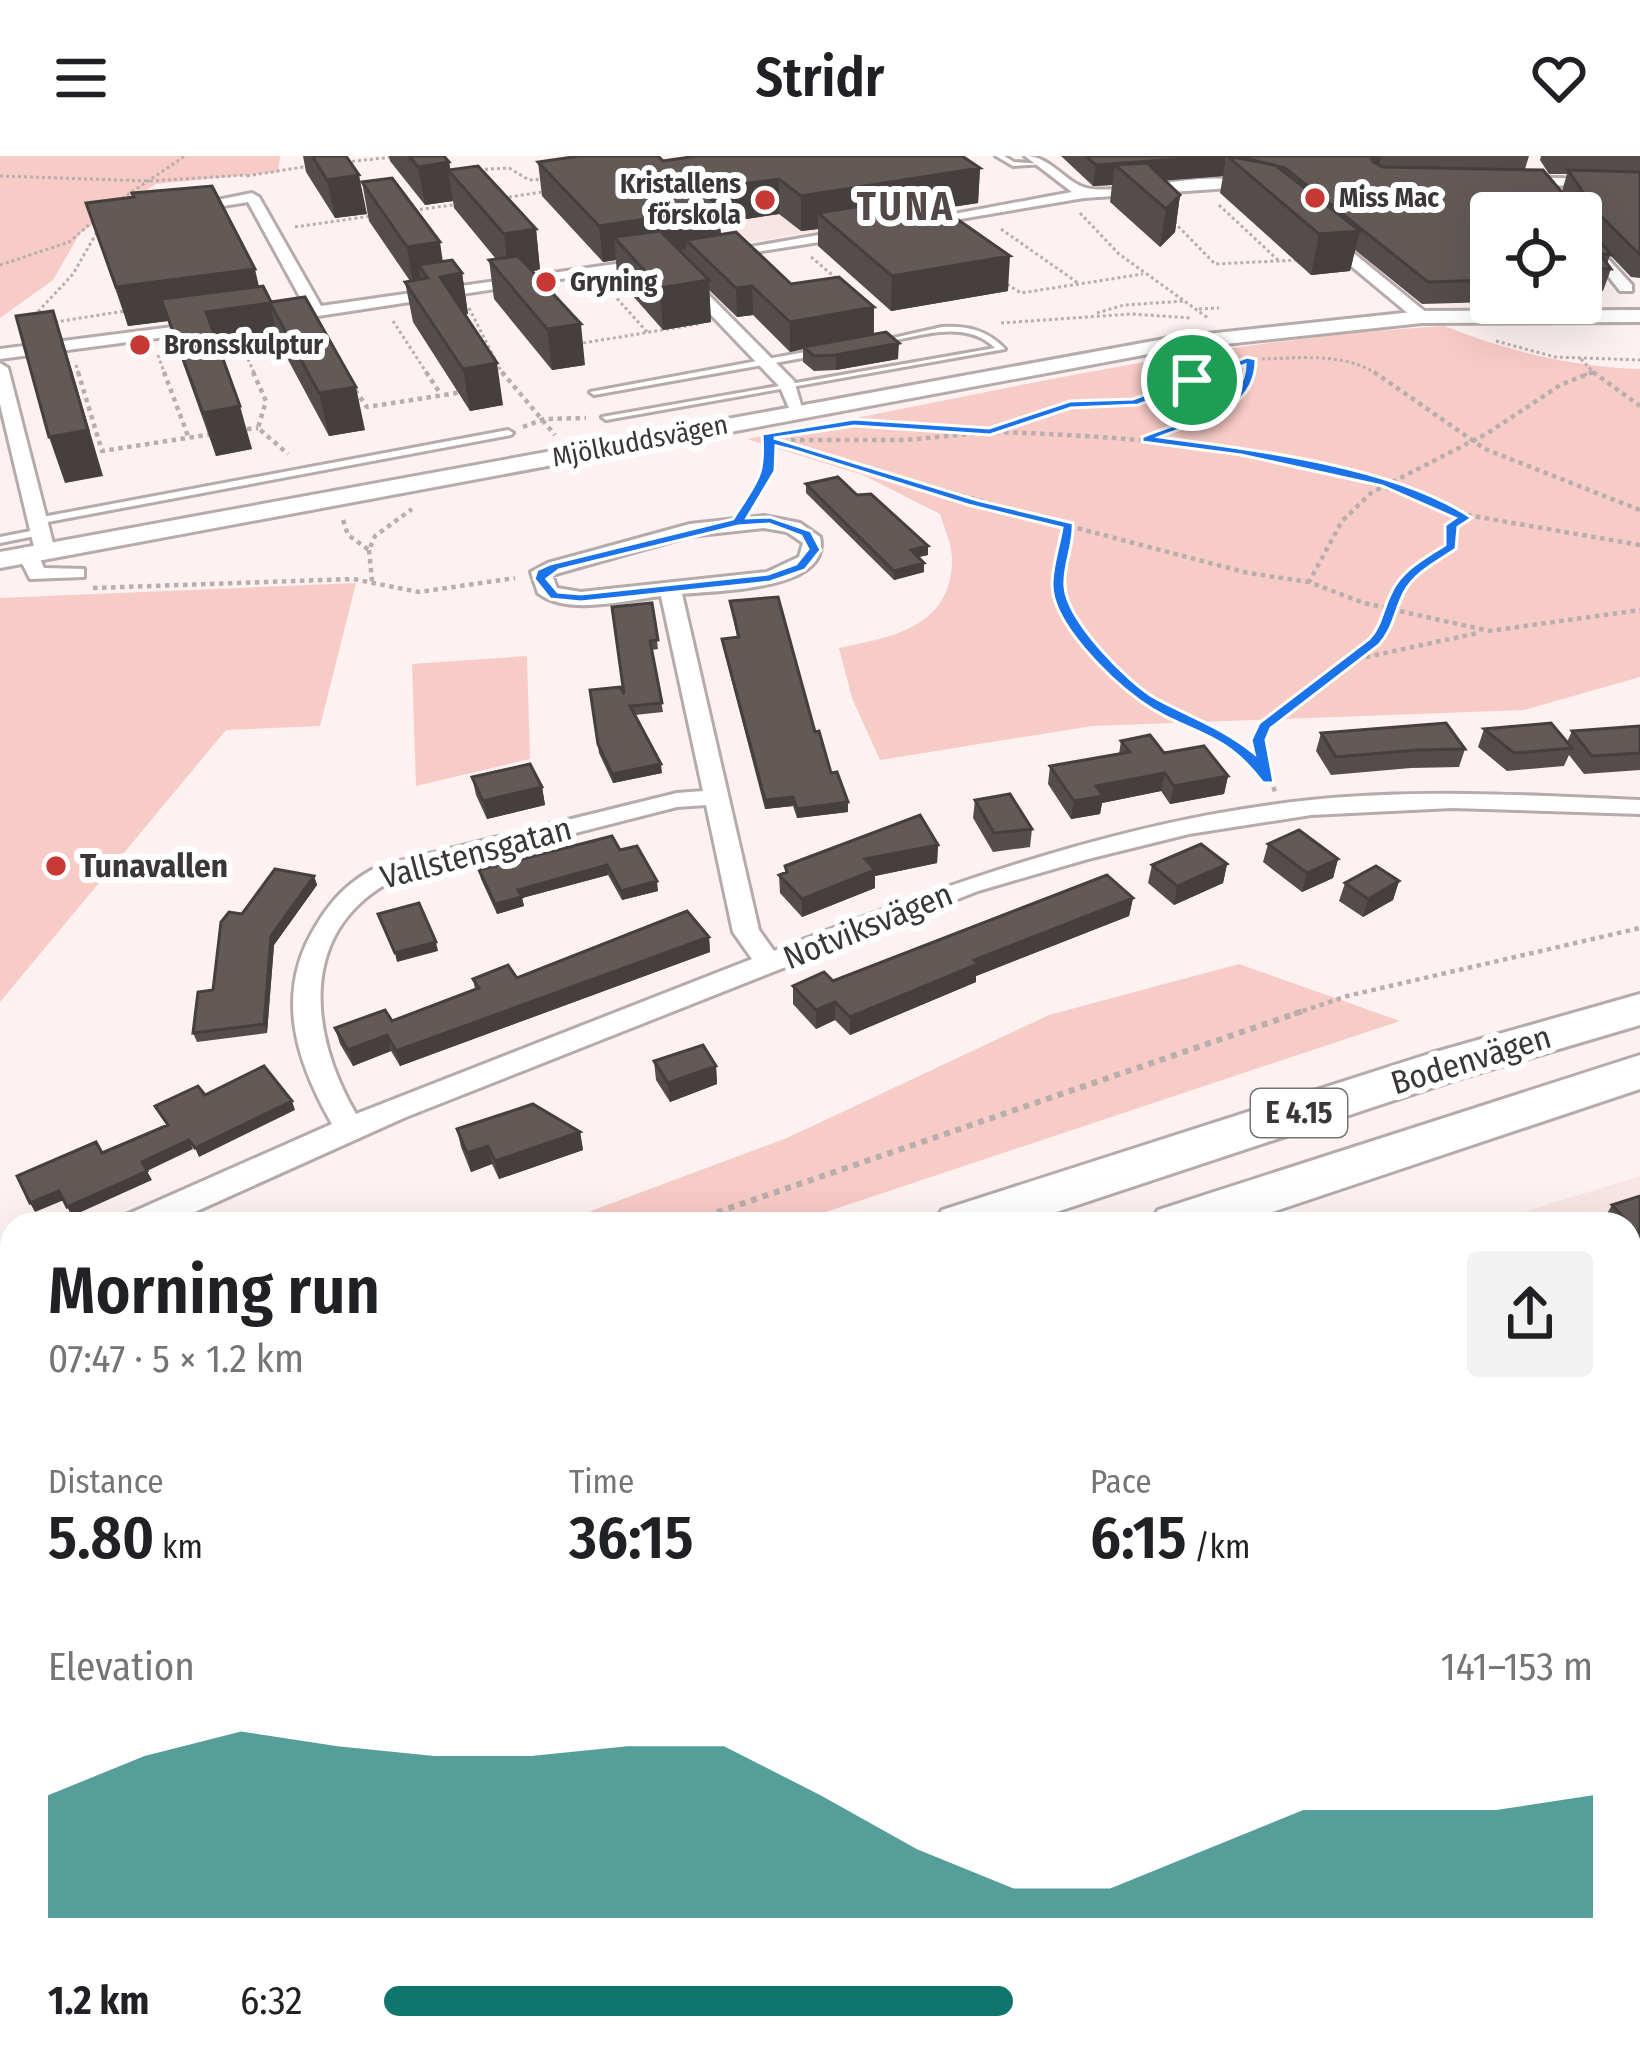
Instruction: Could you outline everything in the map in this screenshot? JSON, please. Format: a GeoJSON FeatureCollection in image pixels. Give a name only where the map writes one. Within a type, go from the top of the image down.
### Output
{"type":"FeatureCollection","features":[{"type":"Feature","properties":{"kind":"main road","name":"Bodenvägen"},"geometry":{"type":"LineString","coordinates":[[997,1212],[1425,1072],[1640,1009]]}},
{"type":"Feature","properties":{"kind":"main road","name":"Bodenvägen"},"geometry":{"type":"LineString","coordinates":[[1219,1212],[1640,1072]]}},
{"type":"Feature","properties":{"kind":"street"},"geometry":{"type":"LineString","coordinates":[[1037,160],[1087,199]]}},
{"type":"Feature","properties":{"kind":"street"},"geometry":{"type":"LineString","coordinates":[[1534,174],[1548,192]]}},
{"type":"Feature","properties":{"kind":"street"},"geometry":{"type":"LineString","coordinates":[[1499,181],[1534,174],[1640,184]]}},
{"type":"Feature","properties":{"kind":"street"},"geometry":{"type":"LineString","coordinates":[[892,227],[1230,184],[1275,196]]}},
{"type":"Feature","properties":{"kind":"street"},"geometry":{"type":"LineString","coordinates":[[151,218],[252,197],[316,312]]}},
{"type":"Feature","properties":{"kind":"street"},"geometry":{"type":"LineString","coordinates":[[173,223],[191,219],[188,207]]}},
{"type":"Feature","properties":{"kind":"street"},"geometry":{"type":"LineString","coordinates":[[1310,224],[1422,317]]}},
{"type":"Feature","properties":{"kind":"street"},"geometry":{"type":"LineString","coordinates":[[254,321],[869,231]]}},
{"type":"Feature","properties":{"kind":"street"},"geometry":{"type":"LineString","coordinates":[[1602,259],[1622,260]]}},
{"type":"Feature","properties":{"kind":"street"},"geometry":{"type":"LineString","coordinates":[[1602,259],[1626,288]]}},
{"type":"Feature","properties":{"kind":"street"},"geometry":{"type":"LineString","coordinates":[[667,262],[788,385],[797,421]]}},
{"type":"Feature","properties":{"kind":"street","name":"Mjölkuddsvägen"},"geometry":{"type":"LineString","coordinates":[[0,560],[38,540],[797,421],[1170,344],[1422,317],[1640,316]]}},
{"type":"Feature","properties":{"kind":"street"},"geometry":{"type":"LineString","coordinates":[[0,354],[233,324]]}},
{"type":"Feature","properties":{"kind":"street"},"geometry":{"type":"LineString","coordinates":[[0,368],[38,540],[37,574],[77,580]]}},
{"type":"Feature","properties":{"kind":"street"},"geometry":{"type":"LineString","coordinates":[[770,520],[795,527],[806,533],[814,550],[800,567],[770,578],[670,590],[554,596],[543,585],[542,572],[738,522],[770,520]]}},
{"type":"Feature","properties":{"kind":"street"},"geometry":{"type":"LineString","coordinates":[[670,590],[746,932],[770,964]]}},
{"type":"Feature","properties":{"kind":"street","name":"Vallstensgatan"},"geometry":{"type":"LineString","coordinates":[[349,1128],[325,1088],[304,1030],[308,958],[354,889],[386,873],[677,800],[716,796]]}},
{"type":"Feature","properties":{"kind":"street","name":"Notviksvägen"},"geometry":{"type":"LineString","coordinates":[[164,1212],[349,1128],[969,885],[1148,836],[1264,813],[1468,799],[1640,806]]}},
{"type":"Feature","properties":{"kind":"lane"},"geometry":{"type":"LineString","coordinates":[[999,156],[1013,164],[1037,160]]}},
{"type":"Feature","properties":{"kind":"lane"},"geometry":{"type":"LineString","coordinates":[[606,417],[1001,349],[983,332],[960,328],[852,346]]}},
{"type":"Feature","properties":{"kind":"lane"},"geometry":{"type":"LineString","coordinates":[[594,392],[830,350]]}},
{"type":"Feature","properties":{"kind":"lane"},"geometry":{"type":"LineString","coordinates":[[0,540],[38,540],[304,472],[508,433]]}},
{"type":"Feature","properties":{"kind":"path"},"geometry":{"type":"LineString","coordinates":[[112,205],[185,156]]}},
{"type":"Feature","properties":{"kind":"path"},"geometry":{"type":"LineString","coordinates":[[338,160],[404,156]]}},
{"type":"Feature","properties":{"kind":"path"},"geometry":{"type":"LineString","coordinates":[[0,176],[149,181],[311,166]]}},
{"type":"Feature","properties":{"kind":"path"},"geometry":{"type":"LineString","coordinates":[[466,170],[509,168],[529,180],[548,178]]}},
{"type":"Feature","properties":{"kind":"path"},"geometry":{"type":"LineString","coordinates":[[486,178],[509,168]]}},
{"type":"Feature","properties":{"kind":"path"},"geometry":{"type":"LineString","coordinates":[[491,200],[561,189]]}},
{"type":"Feature","properties":{"kind":"path"},"geometry":{"type":"LineString","coordinates":[[993,323],[1152,314],[1211,320],[1143,274],[1071,205],[1087,199]]}},
{"type":"Feature","properties":{"kind":"path"},"geometry":{"type":"LineString","coordinates":[[1217,202],[1279,261]]}},
{"type":"Feature","properties":{"kind":"path"},"geometry":{"type":"LineString","coordinates":[[416,227],[404,212],[466,203]]}},
{"type":"Feature","properties":{"kind":"path"},"geometry":{"type":"LineString","coordinates":[[0,265],[69,242],[102,214]]}},
{"type":"Feature","properties":{"kind":"path"},"geometry":{"type":"LineString","coordinates":[[274,231],[379,215]]}},
{"type":"Feature","properties":{"kind":"path"},"geometry":{"type":"LineString","coordinates":[[132,310],[23,326],[74,274],[94,235],[151,218]]}},
{"type":"Feature","properties":{"kind":"path"},"geometry":{"type":"LineString","coordinates":[[1169,218],[1215,263],[1308,259]]}},
{"type":"Feature","properties":{"kind":"path"},"geometry":{"type":"LineString","coordinates":[[1002,230],[1078,283]]}},
{"type":"Feature","properties":{"kind":"path"},"geometry":{"type":"LineString","coordinates":[[802,250],[844,285]]}},
{"type":"Feature","properties":{"kind":"path"},"geometry":{"type":"LineString","coordinates":[[1000,279],[1021,293],[1143,274]]}},
{"type":"Feature","properties":{"kind":"path"},"geometry":{"type":"LineString","coordinates":[[458,292],[486,334],[508,384],[544,419],[563,448]]}},
{"type":"Feature","properties":{"kind":"path"},"geometry":{"type":"LineString","coordinates":[[1090,316],[1124,305],[1188,301]]}},
{"type":"Feature","properties":{"kind":"path"},"geometry":{"type":"LineString","coordinates":[[380,302],[440,393]]}},
{"type":"Feature","properties":{"kind":"path"},"geometry":{"type":"LineString","coordinates":[[1198,310],[1219,308]]}},
{"type":"Feature","properties":{"kind":"path"},"geometry":{"type":"LineString","coordinates":[[1449,316],[1485,337],[1581,359],[1640,361]]}},
{"type":"Feature","properties":{"kind":"path"},"geometry":{"type":"LineString","coordinates":[[566,325],[584,344],[726,319]]}},
{"type":"Feature","properties":{"kind":"path"},"geometry":{"type":"LineString","coordinates":[[243,348],[266,401],[259,428]]}},
{"type":"Feature","properties":{"kind":"path"},"geometry":{"type":"LineString","coordinates":[[155,349],[188,436]]}},
{"type":"Feature","properties":{"kind":"path"},"geometry":{"type":"LineString","coordinates":[[72,350],[102,451],[259,428]]}},
{"type":"Feature","properties":{"kind":"path"},"geometry":{"type":"LineString","coordinates":[[1210,363],[1329,358],[1367,368],[1474,442],[1585,492],[1640,510]]}},
{"type":"Feature","properties":{"kind":"path"},"geometry":{"type":"LineString","coordinates":[[767,438],[906,440],[990,432],[1070,404],[1134,403],[1250,359]]}},
{"type":"Feature","properties":{"kind":"path"},"geometry":{"type":"LineString","coordinates":[[1146,439],[1236,401],[1251,380],[1250,359]]}},
{"type":"Feature","properties":{"kind":"path"},"geometry":{"type":"LineString","coordinates":[[1581,359],[1640,406]]}},
{"type":"Feature","properties":{"kind":"path"},"geometry":{"type":"LineString","coordinates":[[1310,582],[1333,532],[1355,505],[1404,470],[1474,442],[1552,386],[1593,372]]}},
{"type":"Feature","properties":{"kind":"path"},"geometry":{"type":"LineString","coordinates":[[352,386],[367,407],[465,391]]}},
{"type":"Feature","properties":{"kind":"path"},"geometry":{"type":"LineString","coordinates":[[879,417],[889,414]]}},
{"type":"Feature","properties":{"kind":"path"},"geometry":{"type":"LineString","coordinates":[[508,433],[544,419],[606,417]]}},
{"type":"Feature","properties":{"kind":"path"},"geometry":{"type":"LineString","coordinates":[[767,438],[797,421]]}},
{"type":"Feature","properties":{"kind":"path"},"geometry":{"type":"LineString","coordinates":[[867,423],[1146,439],[1241,451],[1386,484],[1460,514],[1640,545]]}},
{"type":"Feature","properties":{"kind":"path"},"geometry":{"type":"LineString","coordinates":[[738,522],[769,471],[772,454],[759,427]]}},
{"type":"Feature","properties":{"kind":"path"},"geometry":{"type":"LineString","coordinates":[[259,428],[304,472]]}},
{"type":"Feature","properties":{"kind":"path"},"geometry":{"type":"LineString","coordinates":[[767,438],[973,502],[1140,538],[1232,572],[1310,582],[1490,631]]}},
{"type":"Feature","properties":{"kind":"path"},"geometry":{"type":"LineString","coordinates":[[372,581],[369,550],[375,536],[412,508]]}},
{"type":"Feature","properties":{"kind":"path"},"geometry":{"type":"LineString","coordinates":[[1269,780],[1258,740],[1264,726],[1353,660],[1386,628],[1393,599],[1414,571],[1451,547],[1452,525],[1465,518],[1460,514]]}},
{"type":"Feature","properties":{"kind":"path"},"geometry":{"type":"LineString","coordinates":[[343,516],[348,535],[369,550]]}},
{"type":"Feature","properties":{"kind":"path"},"geometry":{"type":"LineString","coordinates":[[1069,526],[1058,586],[1069,618],[1086,641],[1147,700],[1216,730],[1254,760],[1280,800]]}},
{"type":"Feature","properties":{"kind":"path"},"geometry":{"type":"LineString","coordinates":[[77,580],[372,581],[419,592],[542,572]]}},
{"type":"Feature","properties":{"kind":"path"},"geometry":{"type":"LineString","coordinates":[[1353,660],[1490,631],[1640,610]]}},
{"type":"Feature","properties":{"kind":"path"},"geometry":{"type":"LineString","coordinates":[[717,1212],[1347,996],[1640,928]]}},
{"type":"Feature","properties":{"kind":"shaded area"},"geometry":{"type":"Polygon","coordinates":[[[0,156],[280,156],[278,172],[156,184],[80,233],[53,280],[0,318],[0,156]]]}},
{"type":"Feature","properties":{"kind":"shaded area"},"geometry":{"type":"Polygon","coordinates":[[[672,177],[861,224],[751,242],[672,177]]]}},
{"type":"Feature","properties":{"kind":"shaded area"},"geometry":{"type":"Polygon","coordinates":[[[1444,326],[1540,356],[1640,369],[1640,677],[1524,710],[1092,726],[880,760],[852,698],[839,648],[898,633],[930,615],[942,600],[952,559],[940,514],[863,475],[747,439],[1181,356],[1444,326]]]}},
{"type":"Feature","properties":{"kind":"shaded area","name":"Tunavallen"},"geometry":{"type":"Polygon","coordinates":[[[356,583],[320,726],[226,730],[0,1002],[0,598],[356,583]]]}},
{"type":"Feature","properties":{"kind":"shaded area"},"geometry":{"type":"Polygon","coordinates":[[[527,656],[530,759],[416,786],[412,664],[527,656]]]}},
{"type":"Feature","properties":{"kind":"shaded area"},"geometry":{"type":"Polygon","coordinates":[[[1239,964],[1400,1021],[826,1212],[588,1212],[787,1138],[1049,1015],[1239,964]]]}},
{"type":"Feature","properties":{"kind":"shaded area"},"geometry":{"type":"Polygon","coordinates":[[[1640,1176],[1640,1212],[1524,1212],[1640,1176]]]}},
{"type":"Feature","properties":{"kind":"building"},"geometry":{"type":"Polygon","coordinates":[[[312,156],[346,156],[359,175],[327,180],[312,156]]]}},
{"type":"Feature","properties":{"kind":"building"},"geometry":{"type":"Polygon","coordinates":[[[409,156],[444,156],[449,162],[418,167],[409,156]]]}},
{"type":"Feature","properties":{"kind":"building"},"geometry":{"type":"Polygon","coordinates":[[[580,156],[658,156],[663,161],[697,156],[962,156],[980,168],[801,196],[779,179],[701,190],[720,208],[599,226],[538,162],[580,156]]]}},
{"type":"Feature","properties":{"kind":"building"},"geometry":{"type":"Polygon","coordinates":[[[1085,156],[1219,156],[1096,165],[1085,156]]]}},
{"type":"Feature","properties":{"kind":"building"},"geometry":{"type":"Polygon","coordinates":[[[1227,156],[1275,165],[1360,231],[1319,234],[1227,156]]]}},
{"type":"Feature","properties":{"kind":"building"},"geometry":{"type":"Polygon","coordinates":[[[1237,156],[1373,156],[1373,162],[1383,167],[1543,170],[1562,192],[1470,192],[1470,281],[1428,282],[1285,168],[1237,156]]]}},
{"type":"Feature","properties":{"kind":"building"},"geometry":{"type":"Polygon","coordinates":[[[1147,163],[1180,195],[1166,209],[1115,165],[1147,163]]]}},
{"type":"Feature","properties":{"kind":"building"},"geometry":{"type":"Polygon","coordinates":[[[478,166],[536,229],[504,234],[448,170],[478,166]]]}},
{"type":"Feature","properties":{"kind":"building"},"geometry":{"type":"Polygon","coordinates":[[[1568,170],[1640,172],[1640,255],[1602,217],[1602,192],[1583,192],[1568,170]]]}},
{"type":"Feature","properties":{"kind":"building"},"geometry":{"type":"Polygon","coordinates":[[[392,178],[440,242],[407,247],[362,182],[392,178]]]}},
{"type":"Feature","properties":{"kind":"building"},"geometry":{"type":"Polygon","coordinates":[[[212,186],[255,269],[116,287],[86,203],[134,197],[132,193],[212,186]]]}},
{"type":"Feature","properties":{"kind":"building"},"geometry":{"type":"Polygon","coordinates":[[[924,196],[1010,256],[892,276],[818,213],[924,196]]]}},
{"type":"Feature","properties":{"kind":"building"},"geometry":{"type":"Polygon","coordinates":[[[660,231],[709,280],[660,288],[614,237],[660,231]]]}},
{"type":"Feature","properties":{"kind":"building"},"geometry":{"type":"Polygon","coordinates":[[[736,232],[791,284],[839,277],[874,307],[790,322],[752,286],[736,288],[686,240],[736,232]]]}},
{"type":"Feature","properties":{"kind":"building"},"geometry":{"type":"Polygon","coordinates":[[[518,256],[581,324],[547,329],[489,260],[518,256]]]}},
{"type":"Feature","properties":{"kind":"building"},"geometry":{"type":"Polygon","coordinates":[[[452,260],[462,273],[440,277],[497,363],[463,369],[405,282],[428,278],[418,265],[452,260]]]}},
{"type":"Feature","properties":{"kind":"building"},"geometry":{"type":"Polygon","coordinates":[[[263,286],[271,302],[305,297],[356,387],[319,393],[270,303],[206,312],[240,406],[203,413],[161,299],[263,286]]]}},
{"type":"Feature","properties":{"kind":"building"},"geometry":{"type":"Polygon","coordinates":[[[53,311],[88,430],[49,437],[16,316],[53,311]]]}},
{"type":"Feature","properties":{"kind":"building"},"geometry":{"type":"Polygon","coordinates":[[[886,332],[899,343],[814,356],[803,347],[886,332]]]}},
{"type":"Feature","properties":{"kind":"building"},"geometry":{"type":"Polygon","coordinates":[[[838,477],[857,495],[871,494],[928,546],[911,550],[924,563],[894,571],[806,484],[838,477]]]}},
{"type":"Feature","properties":{"kind":"building"},"geometry":{"type":"Polygon","coordinates":[[[778,597],[815,732],[819,731],[831,773],[837,772],[848,802],[797,809],[793,797],[765,800],[722,639],[739,637],[730,601],[778,597]]]}},
{"type":"Feature","properties":{"kind":"building"},"geometry":{"type":"Polygon","coordinates":[[[652,603],[658,640],[650,641],[662,703],[630,706],[661,764],[612,774],[598,744],[590,690],[620,687],[624,694],[612,607],[652,603]]]}},
{"type":"Feature","properties":{"kind":"building"},"geometry":{"type":"Polygon","coordinates":[[[1446,723],[1465,749],[1336,757],[1321,733],[1446,723]]]}},
{"type":"Feature","properties":{"kind":"building"},"geometry":{"type":"Polygon","coordinates":[[[1551,723],[1572,748],[1514,753],[1484,729],[1551,723]]]}},
{"type":"Feature","properties":{"kind":"building"},"geometry":{"type":"Polygon","coordinates":[[[1640,726],[1640,753],[1592,756],[1572,731],[1640,726]]]}},
{"type":"Feature","properties":{"kind":"building"},"geometry":{"type":"Polygon","coordinates":[[[1150,735],[1164,753],[1204,746],[1228,776],[1174,786],[1165,773],[1096,786],[1103,796],[1074,801],[1050,766],[1130,752],[1121,741],[1150,735]]]}},
{"type":"Feature","properties":{"kind":"building"},"geometry":{"type":"Polygon","coordinates":[[[530,764],[542,787],[483,801],[472,777],[530,764]]]}},
{"type":"Feature","properties":{"kind":"building"},"geometry":{"type":"Polygon","coordinates":[[[1010,794],[1032,829],[994,833],[975,800],[1010,794]]]}},
{"type":"Feature","properties":{"kind":"building"},"geometry":{"type":"Polygon","coordinates":[[[920,815],[938,845],[865,859],[875,870],[802,899],[779,875],[787,872],[785,866],[920,815]]]}},
{"type":"Feature","properties":{"kind":"building"},"geometry":{"type":"Polygon","coordinates":[[[1299,830],[1338,859],[1307,873],[1268,844],[1299,830]]]}},
{"type":"Feature","properties":{"kind":"building"},"geometry":{"type":"Polygon","coordinates":[[[612,836],[620,850],[637,846],[657,881],[621,891],[607,865],[518,890],[522,897],[495,904],[479,870],[612,836]]]}},
{"type":"Feature","properties":{"kind":"building"},"geometry":{"type":"Polygon","coordinates":[[[1201,844],[1227,864],[1177,886],[1152,865],[1201,844]]]}},
{"type":"Feature","properties":{"kind":"building"},"geometry":{"type":"Polygon","coordinates":[[[1376,866],[1399,881],[1368,899],[1345,883],[1376,866]]]}},
{"type":"Feature","properties":{"kind":"building"},"geometry":{"type":"Polygon","coordinates":[[[275,869],[314,876],[271,936],[264,1024],[193,1033],[198,992],[213,990],[221,922],[229,912],[242,914],[275,869]]]}},
{"type":"Feature","properties":{"kind":"building"},"geometry":{"type":"Polygon","coordinates":[[[1107,875],[1133,898],[974,960],[978,964],[850,1017],[835,1002],[816,1010],[793,986],[824,972],[833,981],[1107,875]]]}},
{"type":"Feature","properties":{"kind":"building"},"geometry":{"type":"Polygon","coordinates":[[[419,903],[436,942],[395,953],[378,914],[419,903]]]}},
{"type":"Feature","properties":{"kind":"building"},"geometry":{"type":"Polygon","coordinates":[[[687,911],[709,937],[396,1051],[387,1035],[348,1050],[335,1028],[385,1010],[392,1021],[479,988],[473,979],[508,965],[517,978],[687,911]]]}},
{"type":"Feature","properties":{"kind":"building"},"geometry":{"type":"Polygon","coordinates":[[[703,1045],[716,1066],[668,1083],[654,1061],[703,1045]]]}},
{"type":"Feature","properties":{"kind":"building"},"geometry":{"type":"Polygon","coordinates":[[[264,1066],[292,1101],[195,1148],[189,1140],[142,1162],[147,1171],[67,1207],[59,1191],[30,1203],[17,1176],[96,1142],[102,1153],[168,1125],[155,1106],[198,1086],[205,1095],[264,1066]]]}},
{"type":"Feature","properties":{"kind":"building"},"geometry":{"type":"Polygon","coordinates":[[[533,1104],[580,1132],[495,1161],[488,1146],[467,1153],[457,1129],[533,1104]]]}},
{"type":"Feature","properties":{"kind":"building"},"geometry":{"type":"Polygon","coordinates":[[[1640,1196],[1640,1212],[1619,1212],[1612,1205],[1640,1196]]]}},
{"type":"Feature","properties":{"kind":"place","name":"Miss Mac"},"geometry":{"type":"Point","coordinates":[1315,198]}},
{"type":"Feature","properties":{"kind":"place","name":"Kristallens förskola"},"geometry":{"type":"Point","coordinates":[765,200]}},
{"type":"Feature","properties":{"kind":"place","name":"Gryning"},"geometry":{"type":"Point","coordinates":[546,282]}},
{"type":"Feature","properties":{"kind":"place","name":"Bronsskulptur"},"geometry":{"type":"Point","coordinates":[140,345]}},
{"type":"Feature","properties":{"kind":"place","name":"Tunavallen"},"geometry":{"type":"Point","coordinates":[56,866]}},
{"type":"Feature","properties":{"kind":"district","name":"TUNA"},"geometry":{"type":"Point","coordinates":[906,207]}},
{"type":"Feature","properties":{"kind":"route"},"geometry":{"type":"LineString","coordinates":[[1192,380],[1134,403],[1070,404],[990,432],[854,422],[766,436],[772,454],[769,471],[738,522],[555,567],[542,572],[541,579],[554,596],[581,598],[770,578],[800,567],[814,550],[806,533],[770,520],[738,522],[769,471],[771,462],[772,454],[768,440],[1069,526],[1058,586],[1069,618],[1086,641],[1147,700],[1216,730],[1254,760],[1269,780],[1258,740],[1264,726],[1374,642],[1386,628],[1398,590],[1414,571],[1451,547],[1452,525],[1465,518],[1386,484],[1241,451],[1146,439],[1236,401],[1251,380],[1250,359],[1192,380]]}}]}
